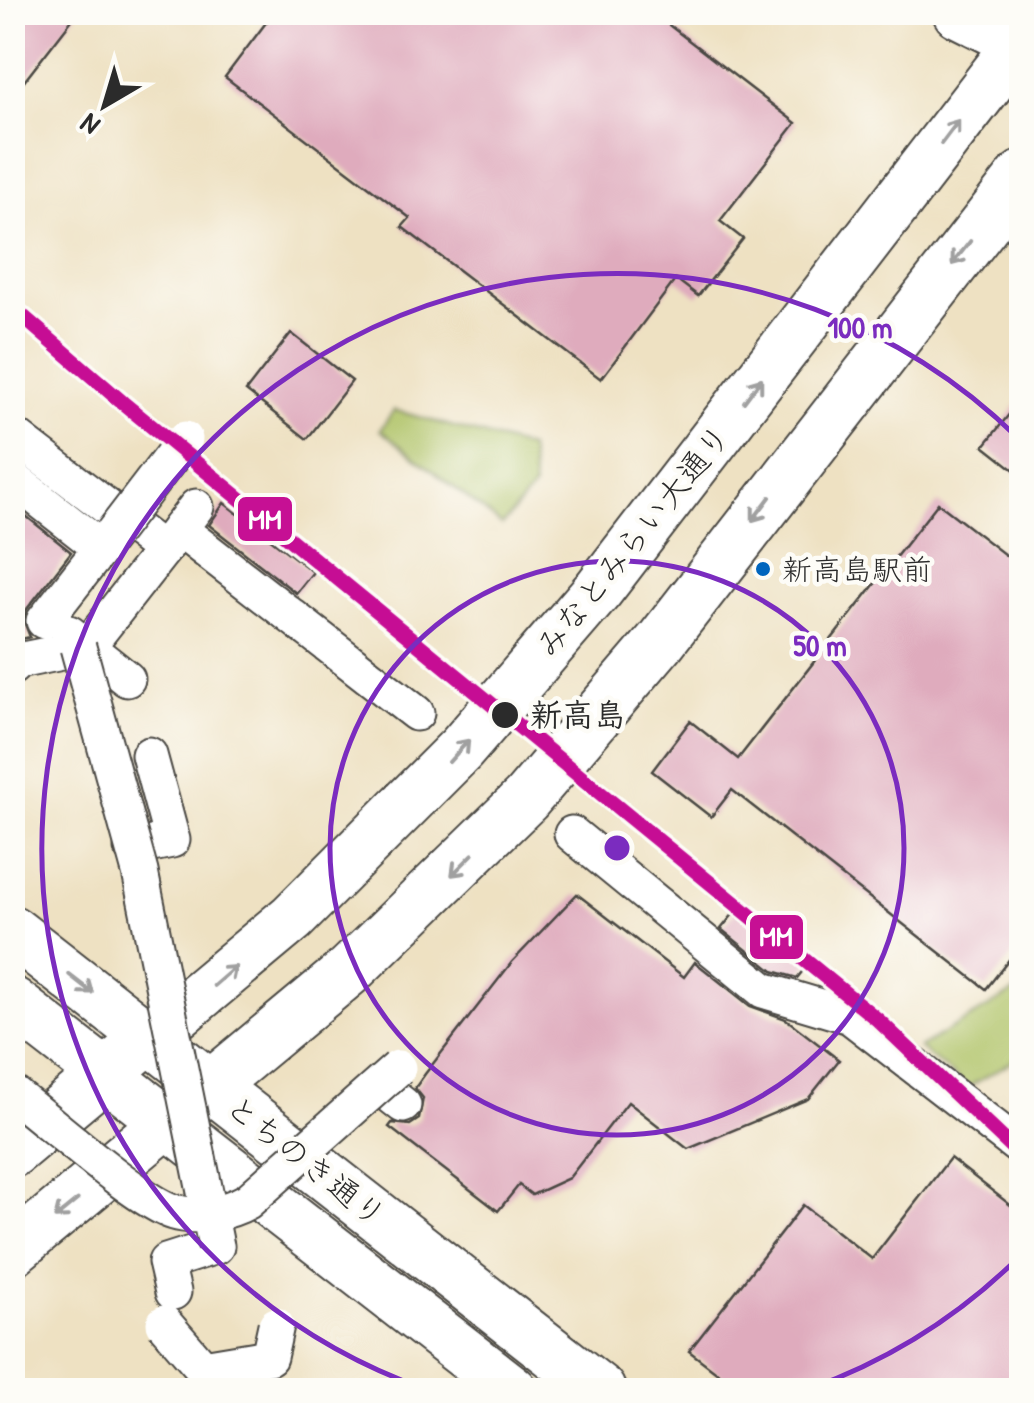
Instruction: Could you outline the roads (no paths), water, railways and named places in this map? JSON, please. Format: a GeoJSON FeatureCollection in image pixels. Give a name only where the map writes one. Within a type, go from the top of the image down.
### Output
{"type":"FeatureCollection","features":[{"type":"Feature","properties":{"kind":"street"},"geometry":{"type":"LineString","coordinates":[[958,12],[1021,42]]}},
{"type":"Feature","properties":{"kind":"street","name":"みなとみらい大通り"},"geometry":{"type":"LineString","coordinates":[[12,1152],[292,918],[462,749],[598,590],[1021,42]]}},
{"type":"Feature","properties":{"kind":"street"},"geometry":{"type":"LineString","coordinates":[[12,1252],[350,970],[526,799],[660,642],[1022,176]]}},
{"type":"Feature","properties":{"kind":"street"},"geometry":{"type":"LineString","coordinates":[[12,434],[180,528],[416,713]]}},
{"type":"Feature","properties":{"kind":"street"},"geometry":{"type":"LineString","coordinates":[[46,620],[185,439]]}},
{"type":"Feature","properties":{"kind":"street"},"geometry":{"type":"LineString","coordinates":[[12,478],[107,540]]}},
{"type":"Feature","properties":{"kind":"street"},"geometry":{"type":"LineString","coordinates":[[12,668],[18,661],[88,647],[180,528]]}},
{"type":"Feature","properties":{"kind":"street"},"geometry":{"type":"LineString","coordinates":[[46,620],[127,679]]}},
{"type":"Feature","properties":{"kind":"street"},"geometry":{"type":"LineString","coordinates":[[46,620],[78,647],[136,860],[212,1229]]}},
{"type":"Feature","properties":{"kind":"street"},"geometry":{"type":"LineString","coordinates":[[136,860],[172,840],[168,801],[149,755]]}},
{"type":"Feature","properties":{"kind":"street"},"geometry":{"type":"LineString","coordinates":[[572,834],[763,990],[850,1016],[1022,1149]]}},
{"type":"Feature","properties":{"kind":"street","name":"とちのき通り"},"geometry":{"type":"LineString","coordinates":[[12,930],[600,1390]]}},
{"type":"Feature","properties":{"kind":"street"},"geometry":{"type":"LineString","coordinates":[[12,1002],[106,1076]]}},
{"type":"Feature","properties":{"kind":"street","name":"とちのき通り"},"geometry":{"type":"LineString","coordinates":[[106,1076],[512,1390]]}},
{"type":"Feature","properties":{"kind":"street"},"geometry":{"type":"LineString","coordinates":[[276,1325],[269,1357],[239,1374],[202,1368],[168,1308],[166,1262],[393,1086]]}},
{"type":"Feature","properties":{"kind":"street"},"geometry":{"type":"LineString","coordinates":[[12,1093],[153,1201],[212,1229]]}},
{"type":"Feature","properties":{"kind":"tunnel"},"geometry":{"type":"LineString","coordinates":[[241,1385],[242,1390]]}},
{"type":"Feature","properties":{"kind":"place","name":"新高島駅前"},"geometry":{"type":"Point","coordinates":[763,569]}},
{"type":"Feature","properties":{"kind":"place","name":"新高島"},"geometry":{"type":"Point","coordinates":[505,715]}}]}
